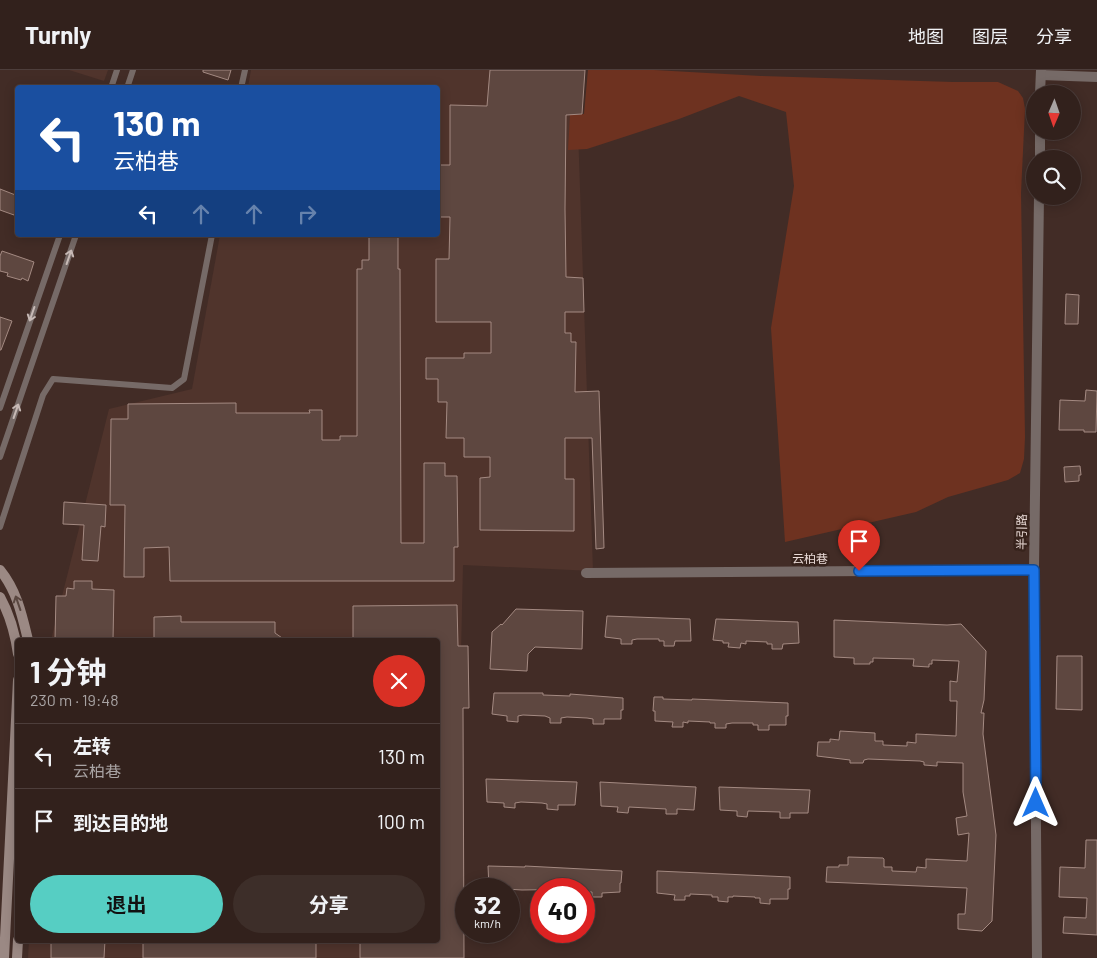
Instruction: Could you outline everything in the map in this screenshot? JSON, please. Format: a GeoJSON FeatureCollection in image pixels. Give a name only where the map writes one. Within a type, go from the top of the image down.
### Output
{"type":"FeatureCollection","features":[{"type":"Feature","properties":{"kind":"main road"},"geometry":{"type":"LineString","coordinates":[[0,570],[15,593],[28,638]]}},
{"type":"Feature","properties":{"kind":"main road"},"geometry":{"type":"LineString","coordinates":[[0,597],[9,613],[16,638]]}},
{"type":"Feature","properties":{"kind":"main road"},"geometry":{"type":"LineString","coordinates":[[4,958],[15,740]]}},
{"type":"Feature","properties":{"kind":"main road"},"geometry":{"type":"LineString","coordinates":[[17,958],[18,943]]}},
{"type":"Feature","properties":{"kind":"street"},"geometry":{"type":"LineString","coordinates":[[1041,73],[1097,78]]}},
{"type":"Feature","properties":{"kind":"street","name":"半引路"},"geometry":{"type":"LineString","coordinates":[[1037,958],[1034,570],[1039,205]]}},
{"type":"Feature","properties":{"kind":"street","name":"云柏巷"},"geometry":{"type":"LineString","coordinates":[[586,573],[1034,570]]}},
{"type":"Feature","properties":{"kind":"lane"},"geometry":{"type":"LineString","coordinates":[[112,85],[117,70]]}},
{"type":"Feature","properties":{"kind":"lane"},"geometry":{"type":"LineString","coordinates":[[128,85],[133,70]]}},
{"type":"Feature","properties":{"kind":"lane"},"geometry":{"type":"LineString","coordinates":[[242,85],[244,70]]}},
{"type":"Feature","properties":{"kind":"lane"},"geometry":{"type":"LineString","coordinates":[[0,408],[59,237]]}},
{"type":"Feature","properties":{"kind":"lane"},"geometry":{"type":"LineString","coordinates":[[0,457],[75,237]]}},
{"type":"Feature","properties":{"kind":"lane"},"geometry":{"type":"LineString","coordinates":[[0,527],[43,395],[53,379],[172,388],[184,379],[212,237]]}},
{"type":"Feature","properties":{"kind":"shaded area"},"geometry":{"type":"Polygon","coordinates":[[[69,70],[108,70],[104,81],[69,70]]]}},
{"type":"Feature","properties":{"kind":"shaded area"},"geometry":{"type":"Polygon","coordinates":[[[251,70],[576,70],[593,571],[463,565],[454,958],[28,958],[29,943],[440,943],[440,638],[52,638],[109,409],[192,389],[220,237],[440,237],[440,85],[248,85],[251,70]]]}},
{"type":"Feature","properties":{"kind":"shaded area"},"geometry":{"type":"Polygon","coordinates":[[[588,70],[654,70],[761,76],[998,82],[1018,91],[1023,98],[1025,109],[1021,193],[1025,437],[1024,459],[1020,473],[1008,480],[948,497],[916,512],[785,542],[771,328],[794,186],[786,112],[739,96],[679,119],[587,149],[568,150],[570,115],[584,114],[588,70]]]}},
{"type":"Feature","properties":{"kind":"building"},"geometry":{"type":"Polygon","coordinates":[[[203,70],[231,70],[228,80],[203,72],[203,70]]]}},
{"type":"Feature","properties":{"kind":"building"},"geometry":{"type":"Polygon","coordinates":[[[490,70],[585,70],[582,114],[566,115],[565,209],[566,277],[583,278],[584,312],[565,312],[565,333],[571,333],[571,342],[576,342],[575,392],[599,391],[604,548],[596,549],[592,438],[565,438],[565,479],[574,479],[574,531],[480,530],[480,478],[490,477],[490,457],[464,457],[464,438],[446,438],[447,402],[438,402],[438,379],[426,379],[426,358],[464,358],[464,353],[491,353],[491,322],[436,322],[436,259],[449,259],[450,217],[440,217],[440,165],[450,165],[450,105],[487,106],[490,70]]]}},
{"type":"Feature","properties":{"kind":"building"},"geometry":{"type":"Polygon","coordinates":[[[0,189],[15,195],[14,215],[0,210],[0,189]]]}},
{"type":"Feature","properties":{"kind":"building"},"geometry":{"type":"Polygon","coordinates":[[[369,237],[398,237],[398,269],[400,269],[401,543],[424,543],[424,463],[445,463],[445,476],[457,476],[458,547],[454,547],[454,581],[170,581],[169,547],[144,548],[144,577],[124,577],[125,505],[110,505],[111,419],[128,419],[128,404],[236,403],[236,413],[310,413],[309,410],[322,410],[322,440],[340,440],[340,436],[357,436],[357,269],[362,269],[362,260],[369,260],[369,237]]]}},
{"type":"Feature","properties":{"kind":"building"},"geometry":{"type":"Polygon","coordinates":[[[2,251],[34,262],[28,281],[22,278],[21,280],[7,276],[8,273],[0,271],[2,251]]]}},
{"type":"Feature","properties":{"kind":"building"},"geometry":{"type":"Polygon","coordinates":[[[1066,294],[1079,295],[1078,324],[1065,324],[1066,294]]]}},
{"type":"Feature","properties":{"kind":"building"},"geometry":{"type":"Polygon","coordinates":[[[0,317],[12,321],[1,350],[0,350],[0,317]]]}},
{"type":"Feature","properties":{"kind":"building"},"geometry":{"type":"Polygon","coordinates":[[[1086,390],[1097,391],[1096,432],[1059,430],[1060,400],[1085,401],[1086,390]]]}},
{"type":"Feature","properties":{"kind":"building"},"geometry":{"type":"Polygon","coordinates":[[[1080,466],[1081,475],[1079,475],[1079,481],[1065,482],[1064,467],[1080,466]]]}},
{"type":"Feature","properties":{"kind":"building"},"geometry":{"type":"Polygon","coordinates":[[[64,502],[106,505],[105,527],[101,526],[98,561],[82,560],[84,525],[63,524],[64,502]]]}},
{"type":"Feature","properties":{"kind":"building"},"geometry":{"type":"Polygon","coordinates":[[[74,581],[92,581],[92,589],[114,590],[113,638],[55,638],[56,596],[66,596],[67,588],[74,589],[74,581]]]}},
{"type":"Feature","properties":{"kind":"building"},"geometry":{"type":"Polygon","coordinates":[[[457,605],[458,646],[468,646],[469,708],[463,708],[464,878],[455,878],[455,943],[464,943],[464,958],[360,958],[360,943],[440,943],[440,638],[353,638],[353,606],[457,605]]]}},
{"type":"Feature","properties":{"kind":"building"},"geometry":{"type":"Polygon","coordinates":[[[516,609],[583,611],[582,649],[535,647],[528,654],[527,671],[490,669],[492,632],[502,625],[516,609]]]}},
{"type":"Feature","properties":{"kind":"building"},"geometry":{"type":"Polygon","coordinates":[[[181,616],[181,622],[275,622],[275,633],[282,638],[154,638],[154,617],[181,616]]]}},
{"type":"Feature","properties":{"kind":"building"},"geometry":{"type":"Polygon","coordinates":[[[607,616],[690,619],[691,641],[675,641],[674,646],[664,646],[664,641],[659,641],[659,639],[637,639],[632,640],[632,644],[621,644],[621,639],[605,637],[607,616]]]}},
{"type":"Feature","properties":{"kind":"building"},"geometry":{"type":"Polygon","coordinates":[[[716,619],[798,622],[799,643],[783,644],[782,649],[772,649],[772,644],[767,644],[767,642],[746,641],[746,644],[741,643],[740,648],[728,647],[729,643],[713,640],[716,619]]]}},
{"type":"Feature","properties":{"kind":"building"},"geometry":{"type":"Polygon","coordinates":[[[834,620],[961,624],[986,651],[984,700],[981,713],[984,713],[983,734],[996,835],[992,921],[982,931],[958,929],[958,914],[965,914],[967,888],[826,882],[827,867],[848,865],[848,857],[883,858],[884,867],[892,867],[892,871],[916,872],[917,867],[926,868],[926,859],[967,861],[969,833],[958,835],[956,818],[967,816],[963,792],[963,763],[937,762],[937,766],[924,765],[924,762],[920,761],[868,759],[864,760],[863,763],[850,763],[850,760],[817,756],[818,742],[830,742],[830,739],[839,740],[840,731],[875,733],[875,741],[883,741],[883,745],[907,746],[907,742],[916,743],[916,734],[956,736],[957,701],[950,701],[950,681],[957,682],[959,661],[932,660],[932,664],[929,664],[929,667],[913,666],[914,659],[873,658],[873,662],[870,662],[870,664],[854,664],[854,658],[834,657],[834,620]]]}},
{"type":"Feature","properties":{"kind":"building"},"geometry":{"type":"Polygon","coordinates":[[[1057,656],[1082,656],[1082,710],[1056,709],[1057,656]]]}},
{"type":"Feature","properties":{"kind":"building"},"geometry":{"type":"Polygon","coordinates":[[[494,693],[543,693],[543,695],[570,696],[570,694],[623,698],[623,710],[621,710],[621,719],[604,719],[604,724],[593,724],[593,719],[567,717],[561,718],[561,723],[550,723],[550,718],[545,716],[523,715],[518,716],[518,722],[507,721],[507,716],[492,714],[494,693]]]}},
{"type":"Feature","properties":{"kind":"building"},"geometry":{"type":"Polygon","coordinates":[[[654,697],[663,697],[663,699],[788,703],[788,716],[786,716],[786,725],[769,725],[769,730],[758,730],[758,725],[753,725],[753,723],[732,723],[726,724],[726,728],[715,728],[715,723],[688,721],[688,723],[683,722],[683,727],[672,727],[673,722],[655,721],[655,711],[653,711],[654,697]]]}},
{"type":"Feature","properties":{"kind":"building"},"geometry":{"type":"Polygon","coordinates":[[[486,779],[577,782],[575,805],[558,805],[558,810],[547,809],[547,804],[521,802],[515,803],[515,808],[504,807],[504,803],[487,802],[486,779]]]}},
{"type":"Feature","properties":{"kind":"building"},"geometry":{"type":"Polygon","coordinates":[[[600,782],[696,787],[694,810],[677,809],[677,814],[666,814],[666,809],[629,807],[628,813],[617,812],[618,807],[601,806],[600,782]]]}},
{"type":"Feature","properties":{"kind":"building"},"geometry":{"type":"Polygon","coordinates":[[[719,787],[810,790],[808,813],[790,813],[790,818],[780,818],[780,812],[748,811],[747,817],[737,816],[737,811],[720,810],[719,787]]]}},
{"type":"Feature","properties":{"kind":"building"},"geometry":{"type":"Polygon","coordinates":[[[1086,840],[1097,840],[1097,935],[1063,933],[1064,917],[1086,918],[1087,898],[1059,897],[1060,867],[1085,868],[1086,840]]]}},
{"type":"Feature","properties":{"kind":"building"},"geometry":{"type":"Polygon","coordinates":[[[488,866],[622,871],[620,892],[602,893],[602,897],[595,897],[595,878],[530,878],[530,890],[522,890],[520,890],[520,878],[489,878],[488,866]]]}},
{"type":"Feature","properties":{"kind":"building"},"geometry":{"type":"Polygon","coordinates":[[[657,871],[790,877],[790,889],[788,889],[788,899],[770,899],[770,904],[760,903],[760,898],[755,897],[733,896],[728,897],[728,902],[718,901],[718,897],[712,897],[712,895],[690,894],[690,896],[685,896],[685,900],[674,900],[675,895],[657,893],[657,871]]]}},
{"type":"Feature","properties":{"kind":"building"},"geometry":{"type":"Polygon","coordinates":[[[51,943],[105,943],[104,958],[51,958],[51,943]]]}},
{"type":"Feature","properties":{"kind":"building"},"geometry":{"type":"Polygon","coordinates":[[[143,943],[316,943],[316,958],[143,958],[143,943]]]}},
{"type":"Feature","properties":{"kind":"route"},"geometry":{"type":"LineString","coordinates":[[859,571],[1034,570],[1036,803]]}}]}
